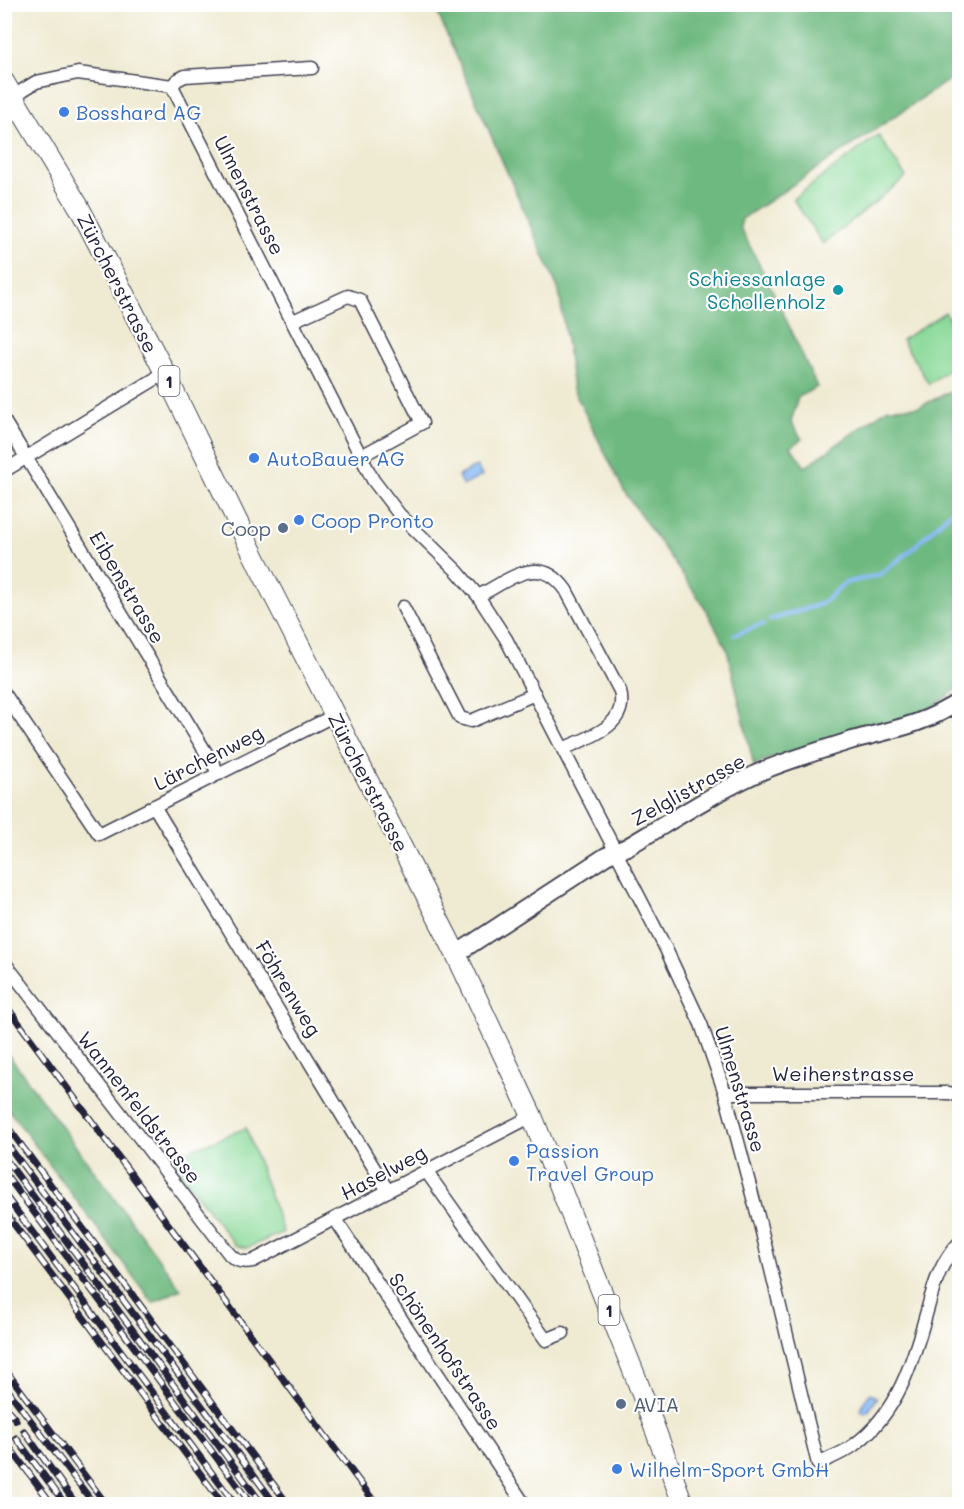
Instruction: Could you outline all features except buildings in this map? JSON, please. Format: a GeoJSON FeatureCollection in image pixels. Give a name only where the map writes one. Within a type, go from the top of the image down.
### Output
{"type":"FeatureCollection","features":[{"type":"Feature","properties":{"kind":"main road","name":"Zürcherstrasse"},"geometry":{"type":"LineString","coordinates":[[8,95],[79,207],[165,373],[456,954],[531,1116],[644,1398],[683,1504]]}},
{"type":"Feature","properties":{"kind":"street"},"geometry":{"type":"LineString","coordinates":[[8,95],[45,79],[78,73],[172,86],[185,76],[312,68]]}},
{"type":"Feature","properties":{"kind":"street","name":"Ulmenstrasse"},"geometry":{"type":"LineString","coordinates":[[172,86],[373,480],[399,514],[458,572],[478,596],[506,639],[665,947],[701,1024],[725,1093],[774,1281],[818,1464],[853,1446],[876,1426],[900,1390],[916,1349],[937,1275],[950,1251],[960,1242]]}},
{"type":"Feature","properties":{"kind":"street"},"geometry":{"type":"LineString","coordinates":[[293,321],[348,296],[360,300],[422,423],[361,456]]}},
{"type":"Feature","properties":{"kind":"street"},"geometry":{"type":"LineString","coordinates":[[4,471],[165,373]]}},
{"type":"Feature","properties":{"kind":"street","name":"Eibenstrasse"},"geometry":{"type":"LineString","coordinates":[[4,421],[219,774]]}},
{"type":"Feature","properties":{"kind":"street"},"geometry":{"type":"LineString","coordinates":[[478,596],[529,570],[548,573],[558,579],[566,590],[620,691],[623,701],[616,720],[608,727],[563,749]]}},
{"type":"Feature","properties":{"kind":"street"},"geometry":{"type":"LineString","coordinates":[[403,607],[460,718],[471,721],[535,694]]}},
{"type":"Feature","properties":{"kind":"street","name":"Lärchenweg"},"geometry":{"type":"LineString","coordinates":[[4,693],[99,834],[335,715]]}},
{"type":"Feature","properties":{"kind":"street","name":"Zelglistrasse"},"geometry":{"type":"LineString","coordinates":[[456,954],[606,855],[765,770],[855,740],[912,725],[939,715],[960,701]]}},
{"type":"Feature","properties":{"kind":"street","name":"Föhrenweg"},"geometry":{"type":"LineString","coordinates":[[154,806],[388,1191]]}},
{"type":"Feature","properties":{"kind":"street","name":"Wannenfeldstrasse"},"geometry":{"type":"LineString","coordinates":[[4,962],[230,1256],[246,1263],[253,1261]]}},
{"type":"Feature","properties":{"kind":"street","name":"Weiherstrasse"},"geometry":{"type":"LineString","coordinates":[[725,1093],[949,1093],[960,1096]]}},
{"type":"Feature","properties":{"kind":"street","name":"Haselweg"},"geometry":{"type":"LineString","coordinates":[[253,1261],[531,1116]]}},
{"type":"Feature","properties":{"kind":"street"},"geometry":{"type":"LineString","coordinates":[[426,1171],[546,1340],[563,1334]]}},
{"type":"Feature","properties":{"kind":"street","name":"Schönenhofstrasse"},"geometry":{"type":"LineString","coordinates":[[335,1219],[524,1504]]}},
{"type":"Feature","properties":{"kind":"green space"},"geometry":{"type":"Polygon","coordinates":[[[434,5],[959,5],[959,73],[742,219],[740,227],[774,293],[817,387],[798,397],[791,422],[802,439],[791,447],[805,467],[888,408],[919,407],[959,387],[959,687],[943,700],[915,717],[765,760],[754,766],[727,649],[704,606],[624,491],[573,389],[559,291],[434,5]]]}},
{"type":"Feature","properties":{"kind":"green space"},"geometry":{"type":"Polygon","coordinates":[[[878,135],[906,177],[823,244],[793,199],[878,135]]]}},
{"type":"Feature","properties":{"kind":"green space"},"geometry":{"type":"Polygon","coordinates":[[[945,312],[959,337],[959,361],[929,384],[902,340],[945,312]]]}},
{"type":"Feature","properties":{"kind":"green space"},"geometry":{"type":"Polygon","coordinates":[[[5,1050],[181,1289],[153,1303],[5,1105],[5,1050]]]}},
{"type":"Feature","properties":{"kind":"green space"},"geometry":{"type":"Polygon","coordinates":[[[246,1128],[283,1232],[247,1248],[235,1245],[169,1158],[246,1128]]]}},
{"type":"Feature","properties":{"kind":"water"},"geometry":{"type":"Polygon","coordinates":[[[477,466],[482,476],[463,486],[458,476],[477,466]]]}},
{"type":"Feature","properties":{"kind":"water"},"geometry":{"type":"Polygon","coordinates":[[[870,1393],[877,1398],[868,1412],[864,1413],[861,1406],[870,1393]]]}},
{"type":"Feature","properties":{"kind":"waterway"},"geometry":{"type":"LineString","coordinates":[[770,620],[821,604],[845,583],[879,575],[910,551],[960,503]]}},
{"type":"Feature","properties":{"kind":"waterway"},"geometry":{"type":"LineString","coordinates":[[734,635],[763,624]]}},
{"type":"Feature","properties":{"kind":"railway"},"geometry":{"type":"LineString","coordinates":[[4,1003],[376,1504]]}},
{"type":"Feature","properties":{"kind":"railway"},"geometry":{"type":"LineString","coordinates":[[4,1122],[288,1504]]}},
{"type":"Feature","properties":{"kind":"railway"},"geometry":{"type":"LineString","coordinates":[[4,1140],[275,1504]]}},
{"type":"Feature","properties":{"kind":"railway"},"geometry":{"type":"LineString","coordinates":[[4,1157],[262,1504]]}},
{"type":"Feature","properties":{"kind":"railway"},"geometry":{"type":"LineString","coordinates":[[4,1172],[251,1504]]}},
{"type":"Feature","properties":{"kind":"railway"},"geometry":{"type":"LineString","coordinates":[[4,1194],[235,1504]]}},
{"type":"Feature","properties":{"kind":"railway"},"geometry":{"type":"LineString","coordinates":[[4,1211],[223,1504]]}},
{"type":"Feature","properties":{"kind":"railway"},"geometry":{"type":"LineString","coordinates":[[4,1368],[106,1504]]}},
{"type":"Feature","properties":{"kind":"railway"},"geometry":{"type":"LineString","coordinates":[[4,1385],[94,1504]]}},
{"type":"Feature","properties":{"kind":"railway"},"geometry":{"type":"LineString","coordinates":[[4,1405],[16,1420]]}},
{"type":"Feature","properties":{"kind":"railway"},"geometry":{"type":"LineString","coordinates":[[4,1423],[7,1426]]}},
{"type":"Feature","properties":{"kind":"railway"},"geometry":{"type":"LineString","coordinates":[[24,1431],[76,1504]]}},
{"type":"Feature","properties":{"kind":"railway"},"geometry":{"type":"LineString","coordinates":[[16,1438],[65,1504]]}},
{"type":"Feature","properties":{"kind":"railway"},"geometry":{"type":"LineString","coordinates":[[7,1444],[52,1504]]}},
{"type":"Feature","properties":{"kind":"place","name":"Bosshard AG"},"geometry":{"type":"Point","coordinates":[64,112]}},
{"type":"Feature","properties":{"kind":"place","name":"Schiessanlage Schollenholz"},"geometry":{"type":"Point","coordinates":[838,290]}},
{"type":"Feature","properties":{"kind":"place","name":"AutoBauer AG"},"geometry":{"type":"Point","coordinates":[254,458]}},
{"type":"Feature","properties":{"kind":"place","name":"Coop Pronto"},"geometry":{"type":"Point","coordinates":[299,520]}},
{"type":"Feature","properties":{"kind":"place","name":"Coop"},"geometry":{"type":"Point","coordinates":[283,528]}},
{"type":"Feature","properties":{"kind":"place","name":"Passion Travel Group"},"geometry":{"type":"Point","coordinates":[514,1161]}},
{"type":"Feature","properties":{"kind":"place","name":"AVIA"},"geometry":{"type":"Point","coordinates":[621,1404]}},
{"type":"Feature","properties":{"kind":"place","name":"Wilhelm-Sport GmbH"},"geometry":{"type":"Point","coordinates":[617,1469]}}]}
